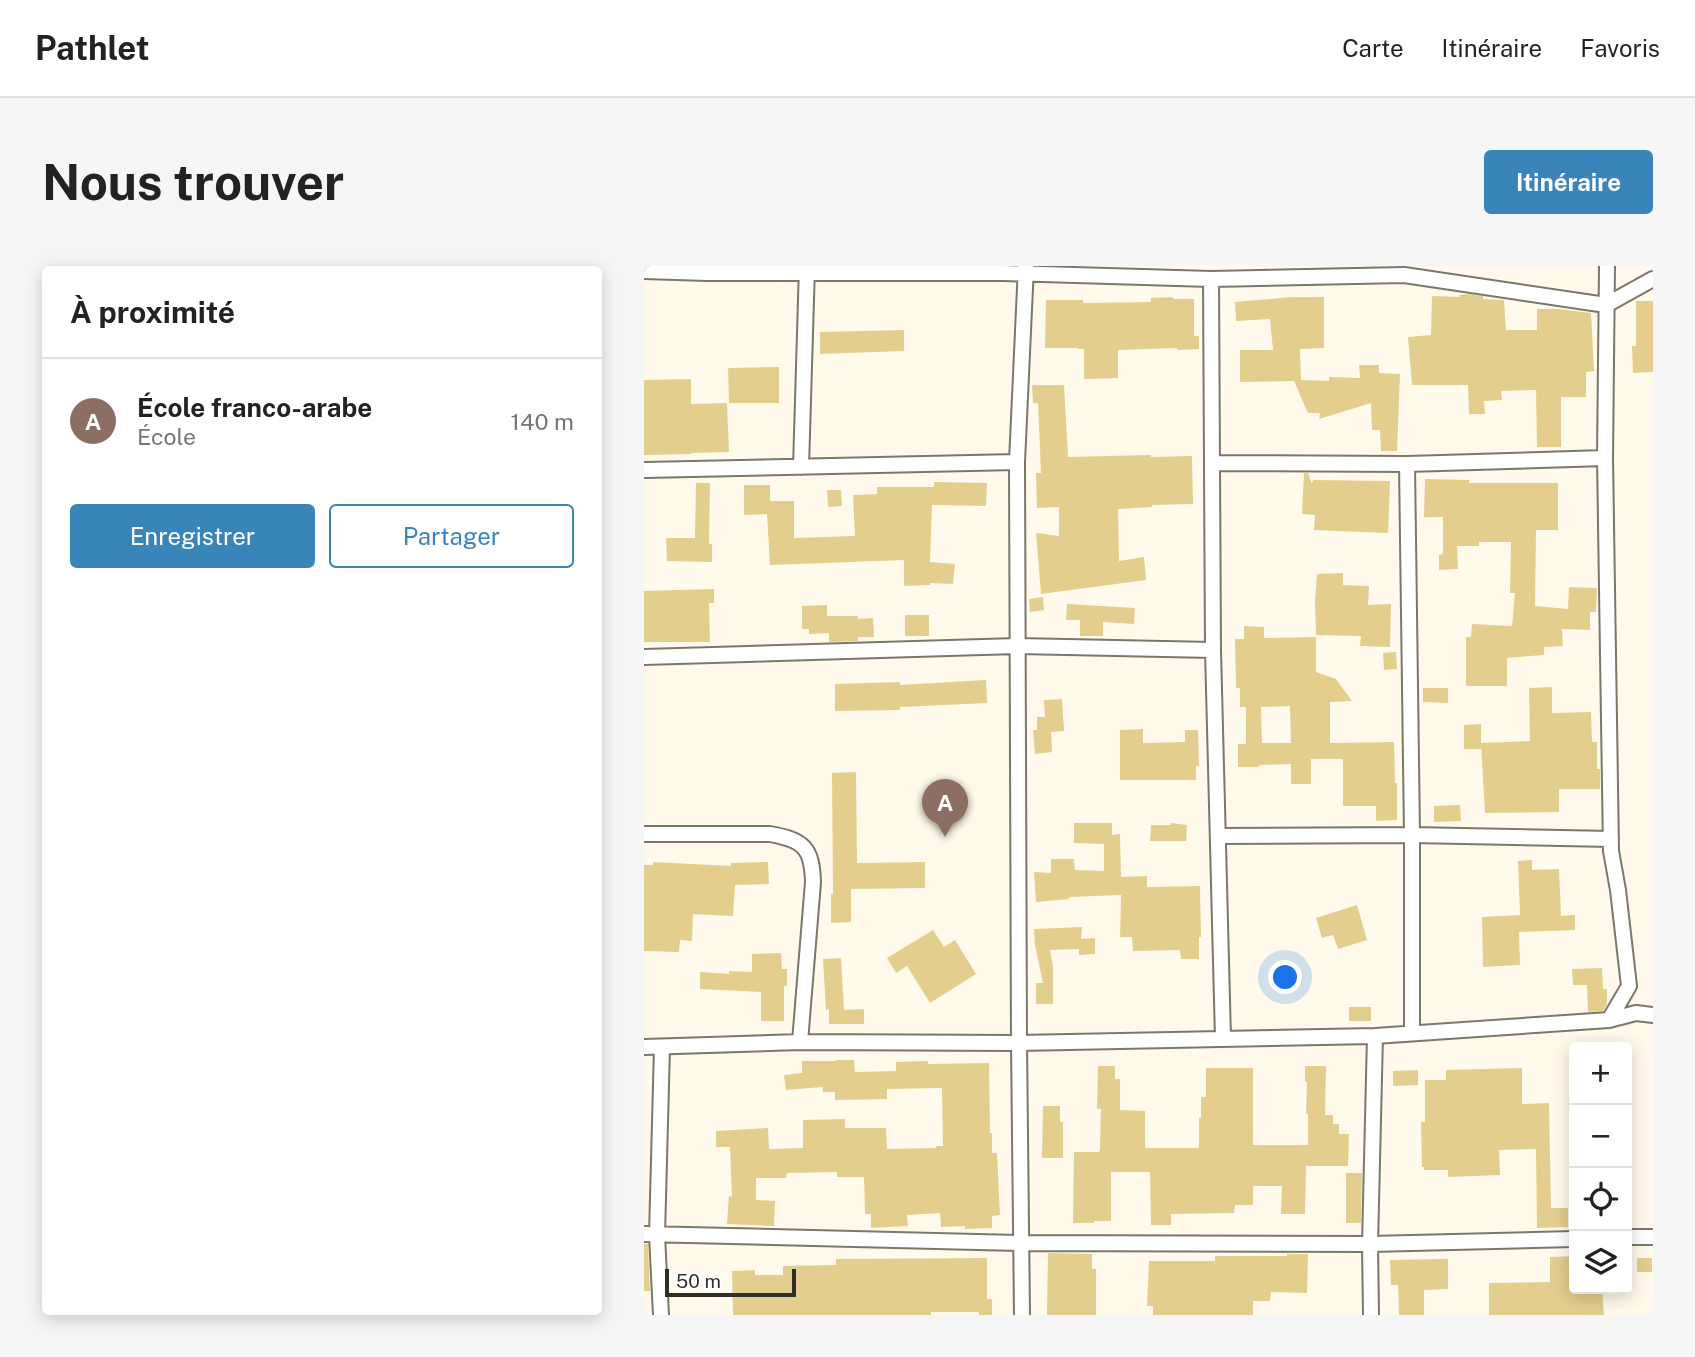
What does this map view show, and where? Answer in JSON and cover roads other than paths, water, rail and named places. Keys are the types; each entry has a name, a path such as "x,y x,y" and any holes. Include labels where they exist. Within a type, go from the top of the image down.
{"street":[{"path":"1607,266 1605,458 1611,850 1619,890 1629,986 1609,1020"},
{"path":"644,271 806,269 1004,273 1027,270 1211,279 1404,271 1606,305 1653,279"},
{"path":"802,467 806,269"},
{"path":"1022,1315 1017,463 1027,270"},
{"path":"1211,279 1213,650 1223,1039"},
{"path":"1212,463 1407,464 1605,458"},
{"path":"644,470 1017,463"},
{"path":"1407,464 1412,1033"},
{"path":"644,657 1017,646 1213,650"},
{"path":"644,834 770,834 788,837 805,847 813,862 813,881 800,1042"},
{"path":"1218,836 1412,835 1611,839"},
{"path":"644,1047 800,1042 1019,1043 1375,1036 1609,1020 1636,1013 1653,1015"},
{"path":"1371,1315 1375,1036"},
{"path":"661,1315 650,1235 662,1047"},
{"path":"650,1235 1023,1243 1370,1244 1569,1239"},
{"path":"1632,1237 1653,1237"}],"place":[{"name":"École franco-arabe","path":"945,837"}]}
